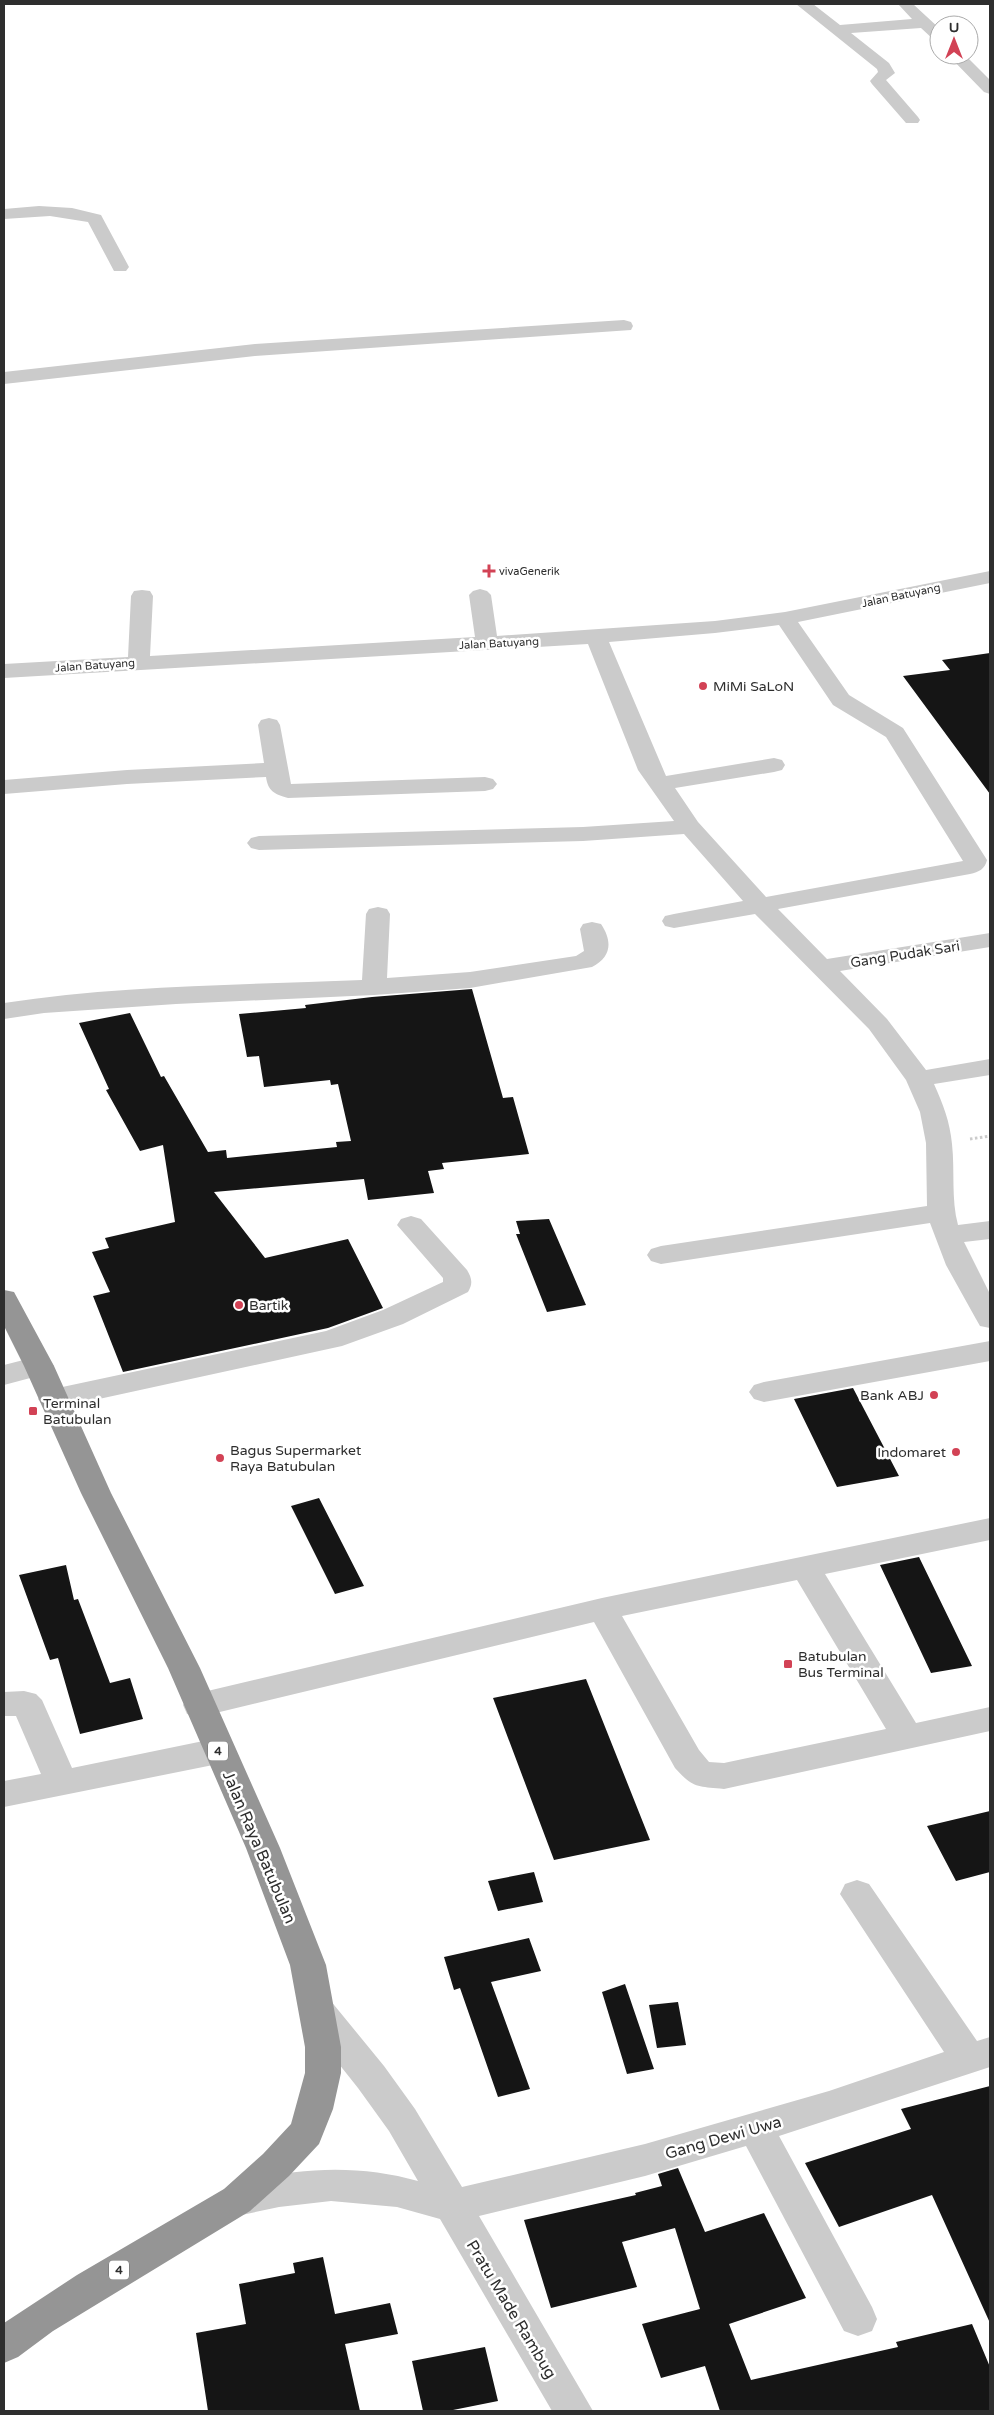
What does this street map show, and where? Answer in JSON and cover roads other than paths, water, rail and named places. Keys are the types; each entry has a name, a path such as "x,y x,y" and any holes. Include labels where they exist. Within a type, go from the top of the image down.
{"highway":[{"name":"Jalan Raya Batubulan","path":"5,1304 39,1366 96,1493 184,1668 218,1751 263,1848 308,1965 318,2010 323,2047 323,2072 316,2109 306,2133 276,2165 237,2200"},
{"name":"4","path":"4,2346 39,2319 237,2200"}],"street":[{"path":"804,4 883,66 887,73 879,78 878,81 912,120"},
{"path":"905,4 929,27"},
{"path":"836,30 925,23"},
{"path":"966,65 990,89"},
{"path":"4,214 40,210 84,214 95,219 120,268"},
{"path":"4,378 255,350 624,326"},
{"name":"Jalan Batuyang","path":"4,670 596,637 785,618 990,577"},
{"path":"480,595 487,644"},
{"path":"139,662 142,596"},
{"path":"674,921 970,867 975,860 894,733 886,725 847,706 841,700 785,618"},
{"path":"596,637 650,770 690,828 759,904 878,1024 919,1079 934,1112 939,1143 944,1224 960,1264 990,1318"},
{"path":"269,725 279,786 288,791 485,784"},
{"path":"660,784 774,765"},
{"path":"4,787 277,769"},
{"path":"258,843 583,834 690,828"},
{"path":"374,987 378,914"},
{"path":"4,1011 44,1005 176,996 374,987 470,980 583,962 594,956 596,951 592,929"},
{"name":"Gang Pudak Sari","path":"821,967 990,940"},
{"path":"919,1079 990,1067"},
{"path":"661,1255 944,1224 990,1230"},
{"path":"53,1399 332,1339 393,1317 458,1286 457,1276 411,1225"},
{"path":"764,1392 990,1352"},
{"path":"4,1375 39,1366"},
{"path":"199,1705 602,1609 990,1529"},
{"path":"805,1567 907,1736"},
{"path":"602,1609 687,1759 700,1774 724,1776 990,1719"},
{"path":"4,1704 24,1703 30,1709 61,1782"},
{"path":"4,1794 218,1751"},
{"path":"857,1894 980,2056"},
{"name":"Pratu Made Rambug","path":"318,2010 402,2120 451,2206 574,2411"},
{"name":"Gang Dewi Uwa","path":"451,2206 645,2160 755,2128 980,2056"},
{"path":"755,2128 858,2319"},
{"path":"237,2200 279,2191 331,2185 396,2191 451,2206"}],"place":[{"name":"vivaGenerik","path":"489,571"},
{"name":"MiMi SaLoN","path":"703,686"},
{"name":"Bartik","path":"239,1305"},
{"name":"Bank ABJ","path":"934,1395"},
{"name":"Terminal Batubulan","path":"33,1411"},
{"name":"Indomaret","path":"956,1452"},
{"name":"Bagus Supermarket Raya Batubulan","path":"220,1458"},
{"name":"Batubulan Bus Terminal","path":"788,1664"}]}
